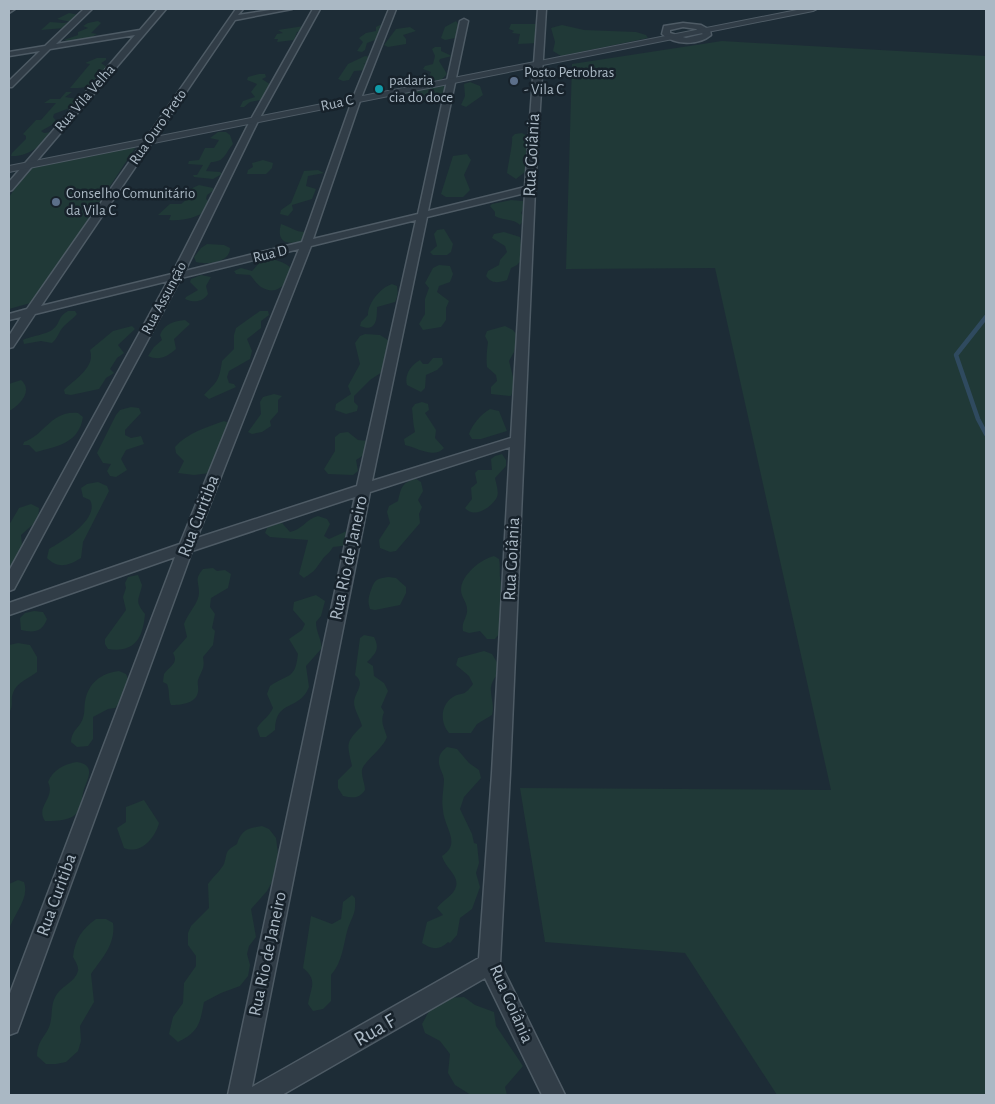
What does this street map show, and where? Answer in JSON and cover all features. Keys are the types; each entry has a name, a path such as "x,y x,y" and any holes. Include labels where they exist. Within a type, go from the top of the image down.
{"street":[{"path":"9,85 46,47 88,9"},
{"name":"Rua Vila Velha","path":"9,188 162,9"},
{"name":"Rua Ouro Preto","path":"9,344 239,9"},
{"path":"233,18 288,9"},
{"name":"Rua Assunção","path":"9,585 176,277 254,121 316,9"},
{"name":"Rua Curitiba","path":"9,1024 186,546 306,246 357,98 392,9"},
{"name":"Rua Goiânia","path":"542,9 530,189 489,964 554,1095"},
{"name":"Rua C","path":"9,169 254,121 357,98 813,9"},
{"name":"Rua Rio de Janeiro","path":"238,1095 421,216 464,21"},
{"path":"9,54 143,32"},
{"name":"Rua D","path":"9,317 306,246 530,189"},
{"path":"9,610 186,546 364,487 518,440"},
{"name":"Rua F","path":"260,1095 489,964"}],"green space":[{"path":"69,13 79,15 71,22 57,19"},
{"path":"98,21 101,23 91,33 97,34 94,36 76,41 64,40 78,35 78,32 88,28 83,26 88,23"},
{"path":"456,21 460,26 455,38 445,40 441,38 445,27"},
{"path":"50,22 71,22 64,28 41,30"},
{"path":"511,24 540,24 538,43 518,44 520,34 512,33 514,31 509,29"},
{"path":"380,25 385,26 379,32 380,38 367,43 365,50 362,52 357,51 363,42 359,38 366,33 376,31 376,27"},
{"path":"562,25 584,30 636,32 646,35 648,38 561,56 553,51 555,42 551,28"},
{"path":"304,26 306,29 297,32 294,40 277,42 278,39 274,39 277,34 283,33 278,30"},
{"path":"410,27 416,31 403,35 406,39 406,44 388,47 384,45 396,29"},
{"path":"722,41 986,56 986,1095 777,1095 685,953 545,942 520,788 831,790 715,268 566,269 572,64"},
{"path":"441,47 441,51 452,56 440,59 439,61 447,74 441,80 428,80 431,72 423,69 425,66 433,64 435,56 432,49"},
{"path":"365,56 371,57 370,62 363,64 367,64 367,70 354,71 349,80 343,81 338,79 348,64"},
{"path":"97,58 106,58 101,63 108,68 100,78 83,88 70,88 90,64 85,63"},
{"path":"265,74 266,77 262,79 271,85 267,91 269,94 265,99 250,102 244,107 240,107 243,101 255,97 251,92 257,84 247,80 248,77"},
{"path":"470,82 480,86 483,95 466,107 461,105 465,96 464,84"},
{"path":"438,85 448,87 444,90 445,97 432,96 418,102 417,99 404,93"},
{"path":"66,92 72,92 65,97 77,99 78,101 72,107 54,114 53,117 57,122 41,131 44,133 52,132 48,137 40,146 29,152 11,156 26,139 26,136 23,134 36,120 41,120 56,103 44,103 50,99 60,99"},
{"path":"218,132 226,132 230,135 233,144 222,159 211,162 206,171 220,172 222,174 213,179 194,177 193,175 197,175 203,165 188,164 189,161 199,160 205,148 214,148 219,140 210,138"},
{"path":"522,133 531,138 526,153 525,172 516,179 507,173 512,137 515,134"},
{"path":"137,145 34,302 9,309 9,197 32,165"},
{"path":"467,154 471,160 464,175 470,190 463,197 446,197 441,194 453,156"},
{"path":"263,160 273,163 272,168 266,174 247,174 248,170 253,167 252,163"},
{"path":"318,170 324,173 308,176 306,186 316,189 312,199 292,205 293,210 288,216 280,214 281,210 291,203 304,171"},
{"path":"199,185 213,188 213,191 207,195 206,199 209,202 208,210 194,217 180,220 169,220 171,215 158,215 170,204 181,204 186,200 186,191"},
{"path":"511,200 523,201 525,205 521,213 525,218 520,225 514,221 495,216 495,212 490,206"},
{"path":"281,224 297,231 308,232 307,239 291,243 286,242 280,236"},
{"path":"444,229 453,244 451,252 447,255 433,255 430,252 437,246 434,234 437,230"},
{"path":"504,232 520,237 523,258 517,265 511,268 507,280 495,282 486,276 488,271 499,265 500,260 507,252 505,246 492,238 494,234"},
{"path":"207,244 224,245 230,248 229,253 217,262 196,262 194,257"},
{"path":"264,258 279,261 292,269 281,287 277,289 267,290 259,286 250,275 236,274 234,271 241,268 252,271"},
{"path":"439,265 450,266 453,274 450,282 439,286 437,292 449,301 446,308 446,320 441,327 423,330 419,324 425,314 425,299 429,288 425,283 433,268"},
{"path":"201,275 211,277 206,286 208,294 204,299 198,301 185,299 198,290 190,282 191,279"},
{"path":"392,284 397,286 398,294 395,302 377,307 376,320 373,326 366,328 360,326 361,322 368,315 370,306 376,296"},
{"path":"68,311 75,311 77,314 62,328 52,343 41,341 24,344 23,340 51,331"},
{"path":"260,311 268,311 269,315 261,321 261,328 247,339 252,351 250,359 229,371 227,377 229,383 234,384 236,387 209,399 204,395 217,381 222,361 234,349 236,328"},
{"path":"185,320 190,324 174,339 176,349 163,357 148,356 162,340 160,335 164,328 173,322"},
{"path":"132,326 135,329 118,345 124,353 117,358 110,369 114,373 106,378 99,389 71,395 65,394 64,390 79,377 90,362 90,350 113,331"},
{"path":"505,326 513,330 518,336 514,352 509,361 515,387 511,396 491,394 491,387 497,381 496,375 487,367 488,342 485,336 487,331"},
{"path":"365,334 380,335 388,340 391,352 385,370 370,380 354,396 354,402 358,406 357,411 346,414 335,410 336,404 351,394 348,386 360,364 355,343 360,336"},
{"path":"433,358 442,358 443,364 437,370 426,375 425,388 421,392 407,385 407,374 414,365 420,360 423,364 428,364"},
{"path":"21,380 25,384 26,393 21,402 9,411 9,384"},
{"path":"274,394 282,396 278,400 278,412 270,421 271,426 262,432 252,434 248,432 261,414 260,402 263,397"},
{"path":"422,402 428,404 429,410 425,413 436,430 435,438 444,448 436,453 426,452 405,445 404,439 415,432 412,408 415,404"},
{"path":"131,407 139,408 141,413 125,430 125,435 131,438 141,436 144,444 126,450 121,459 127,470 116,477 110,476 107,471 111,464 103,463 97,453 116,415 120,410"},
{"path":"490,409 499,411 507,431 481,439 472,439 469,434 472,427"},
{"path":"78,413 83,417 81,426 77,433 66,442 36,452 29,445 23,445 24,442 38,434 61,415"},
{"path":"224,421 231,424 210,473 194,475 178,473 184,461 176,453 175,447 191,434"},
{"path":"348,432 358,440 368,441 367,453 356,460 358,471 353,475 328,474 324,469 335,451 335,437 340,433"},
{"path":"502,454 506,460 506,466 495,478 498,491 496,499 482,511 469,511 465,508 472,499 471,488 477,483 475,473 478,470 492,470 491,459"},
{"path":"416,479 421,482 423,491 418,500 422,507 419,514 420,523 396,551 390,552 380,548 379,540 390,523 387,512 389,506 398,501 401,489 405,484"},
{"path":"98,482 107,486 109,491 83,542 81,558 72,563 55,564 47,558 49,549 71,535 85,522 90,515 92,507 90,500 83,497 81,488 87,484"},
{"path":"31,504 39,508 38,520 21,535 23,555 9,571 9,525 19,508"},
{"path":"318,516 327,519 330,524 324,536 329,539 349,530 350,545 333,547 314,570 304,578 299,574 308,540 270,537 265,533 267,528 274,524 282,523 290,532 294,531 310,519"},
{"path":"494,556 500,562 505,627 495,639 487,639 480,631 469,633 463,631 467,609 461,590 468,573 483,560"},
{"path":"213,568 217,571 225,570 231,574 228,588 211,598 210,607 215,614 212,628 215,631 213,645 203,657 204,661 198,680 197,696 187,703 171,705 167,684 163,682 164,674 174,662 175,656 173,653 187,637 184,624 198,599 199,575 203,569"},
{"path":"138,575 142,585 138,603 145,614 140,637 125,649 108,649 105,639 126,610 123,597 126,588 125,583 128,577"},
{"path":"389,577 396,578 406,587 406,593 400,605 375,610 370,609 369,597 374,583"},
{"path":"316,595 325,601 321,616 316,622 322,648 306,666 309,687 300,700 279,713 275,730 266,737 260,737 257,728 273,708 267,694 270,686 290,675 297,662 298,654 289,639 302,630 305,624 293,610 294,602"},
{"path":"43,612 47,619 43,627 30,631 21,630 20,618 25,613"},
{"path":"364,635 374,637 376,641 376,651 367,662 373,666 374,676 384,683 388,691 381,707 384,712 382,722 387,737 382,746 363,767 365,790 356,797 350,797 343,796 338,788 338,780 352,766 348,748 350,740 362,726 354,702 360,685 360,681 355,675 360,638"},
{"path":"18,643 30,645 37,657 37,672 15,689 9,713 9,645"},
{"path":"484,651 492,654 501,669 491,687 492,715 477,724 471,733 449,733 444,724 444,709 449,700 456,695 463,694 473,684 469,676 456,665 458,658"},
{"path":"119,671 126,674 129,681 121,701 115,708 108,709 93,717 93,739 88,746 77,747 71,742 74,731 83,718 89,689 101,677"},
{"path":"447,747 457,749 469,763 479,770 481,778 464,797 460,809 472,834 474,843 477,844 479,863 476,873 480,887 472,909 460,918 457,935 450,943 448,942 441,947 435,948 422,943 427,922 443,915 437,908 454,891 456,886 455,877 442,856 451,846 443,810 444,779 439,762 440,754"},
{"path":"77,762 87,766 89,769 78,812 66,819 45,821 42,811 49,793 48,782 50,778 60,768"},
{"path":"144,800 159,823 157,829 151,839 141,847 130,850 124,848 117,828 126,822 126,807"},
{"path":"262,826 269,829 276,838 278,854 272,882 267,891 251,909 256,937 249,946 247,954 250,965 248,976 240,986 204,1002 197,1026 190,1034 178,1042 169,1034 173,1017 183,1003 184,983 196,966 196,956 188,945 188,933 191,926 209,908 208,884 223,866 228,851 237,844 246,830"},
{"path":"18,880 24,882 25,894 9,930 9,884"},
{"path":"352,895 355,898 355,911 340,958 331,975 331,1001 323,1009 313,1011 308,1004 312,980 308,972 303,968 311,916 332,924 341,919 343,902"},
{"path":"96,919 106,919 113,923 113,931 110,944 104,956 91,974 94,1002 80,1026 81,1041 78,1051 66,1062 46,1064 37,1056 39,1045 50,1024 53,1002 60,991 76,975 78,967 73,957 75,945 83,931"},
{"path":"464,997 475,1005 494,1012 496,1026 523,1066 505,1087 507,1095 471,1095 455,1085 448,1073 450,1054 440,1041 425,1033 422,1024 430,1009 437,1002 447,998"}],"waterway":[{"path":"986,317 956,355 978,419 986,434"}],"place":[{"name":"Posto Petrobras - Vila C","path":"514,81"},
{"name":"padaria cia do doce","path":"379,89"},
{"name":"Conselho Comunitário da Vila C","path":"56,202"}]}
